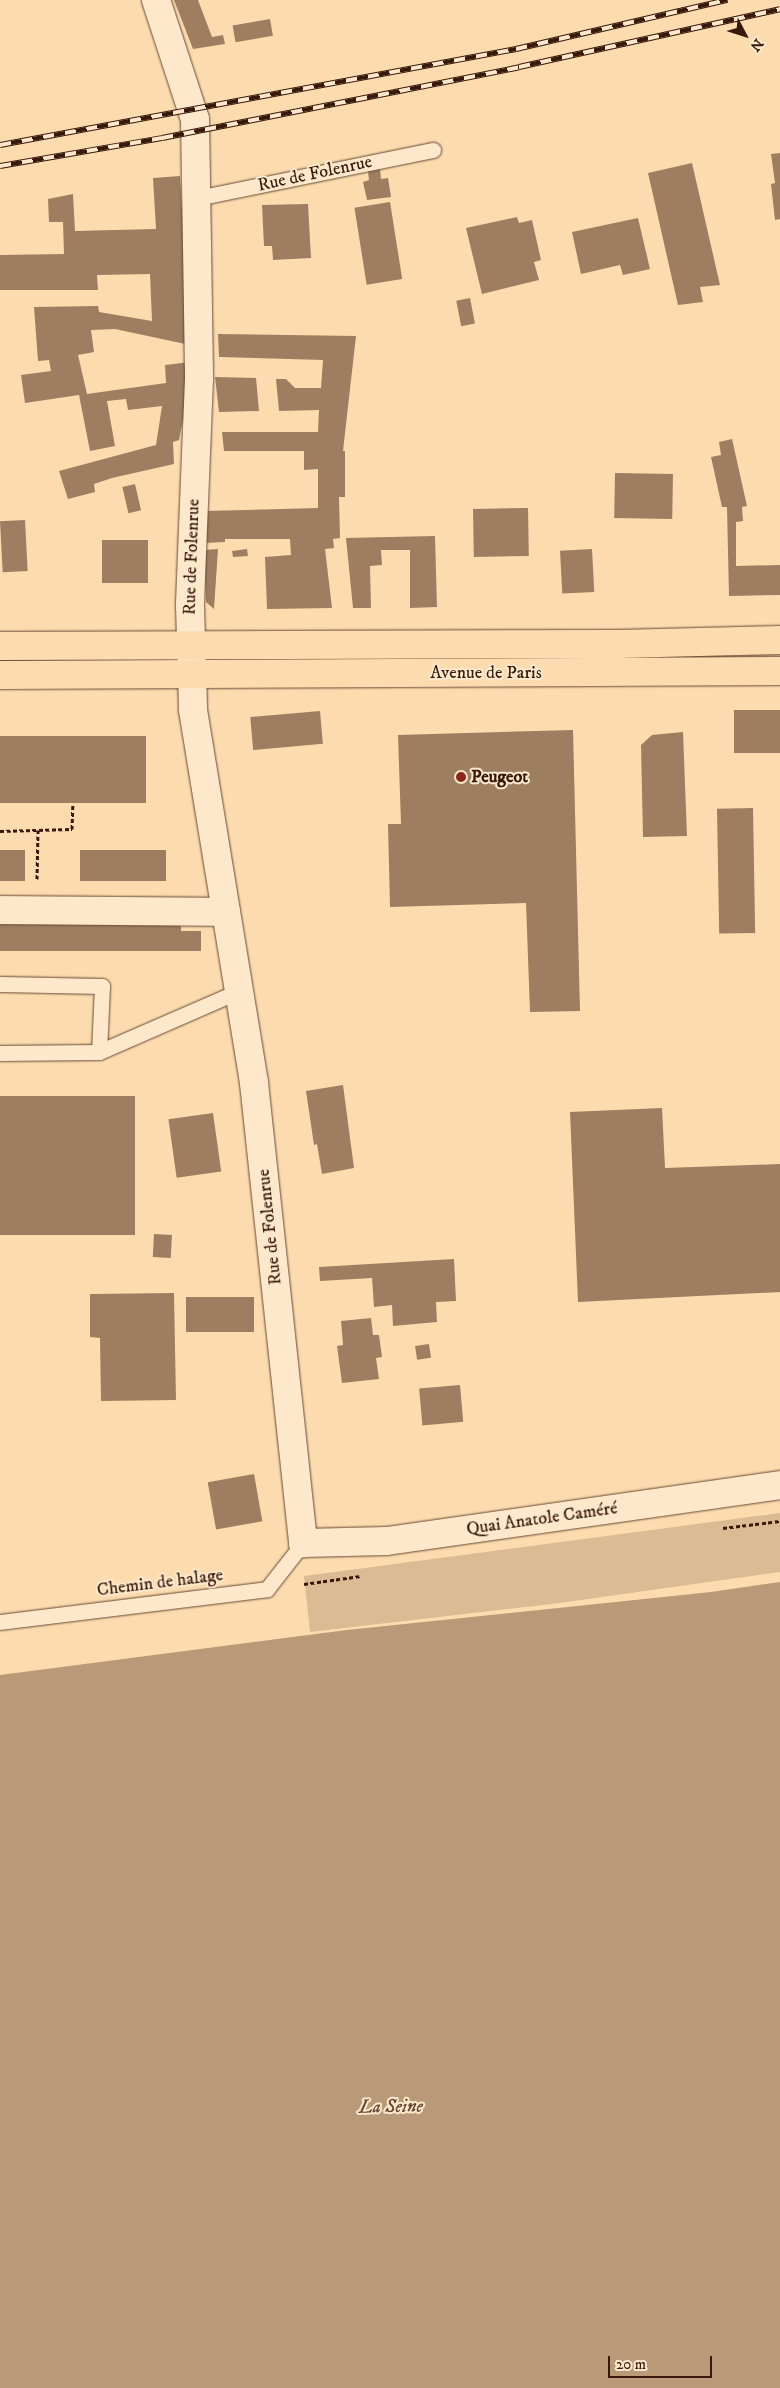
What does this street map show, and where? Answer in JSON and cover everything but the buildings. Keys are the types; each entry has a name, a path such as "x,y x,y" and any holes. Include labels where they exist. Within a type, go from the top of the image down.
{"main road":[{"name":"Avenue de Paris","path":"0,646 619,644 780,640"},
{"name":"Avenue de Paris","path":"0,675 780,671"}],"street":[{"name":"Rue de Folenrue","path":"156,0 195,119 199,379 190,606 190,635 193,646 193,710 254,1083 303,1543"},
{"path":"0,910 226,912"},
{"name":"Quai Anatole Caméré","path":"303,1543 387,1541 780,1485"}],"lane":[{"name":"Rue de Folenrue","path":"196,198 433,150"},
{"path":"0,984 102,986 99,1052"},
{"path":"0,1053 99,1052 239,991"},
{"name":"Chemin de halage","path":"0,1622 267,1589 303,1543"}],"path":[{"path":"0,831 72,829 73,804"},
{"path":"36,910 38,830"}],"shaded area":[{"path":"780,1513 780,1572 552,1604 310,1632 304,1576"}],"water":[{"name":"La Seine","path":"780,1582 780,2388 0,2388 0,1675 347,1630 711,1592"}],"railway":[{"path":"0,145 516,49 727,0"},
{"path":"0,166 162,138 519,67 780,9"}],"place":[{"name":"Peugeot","path":"461,777"}]}
